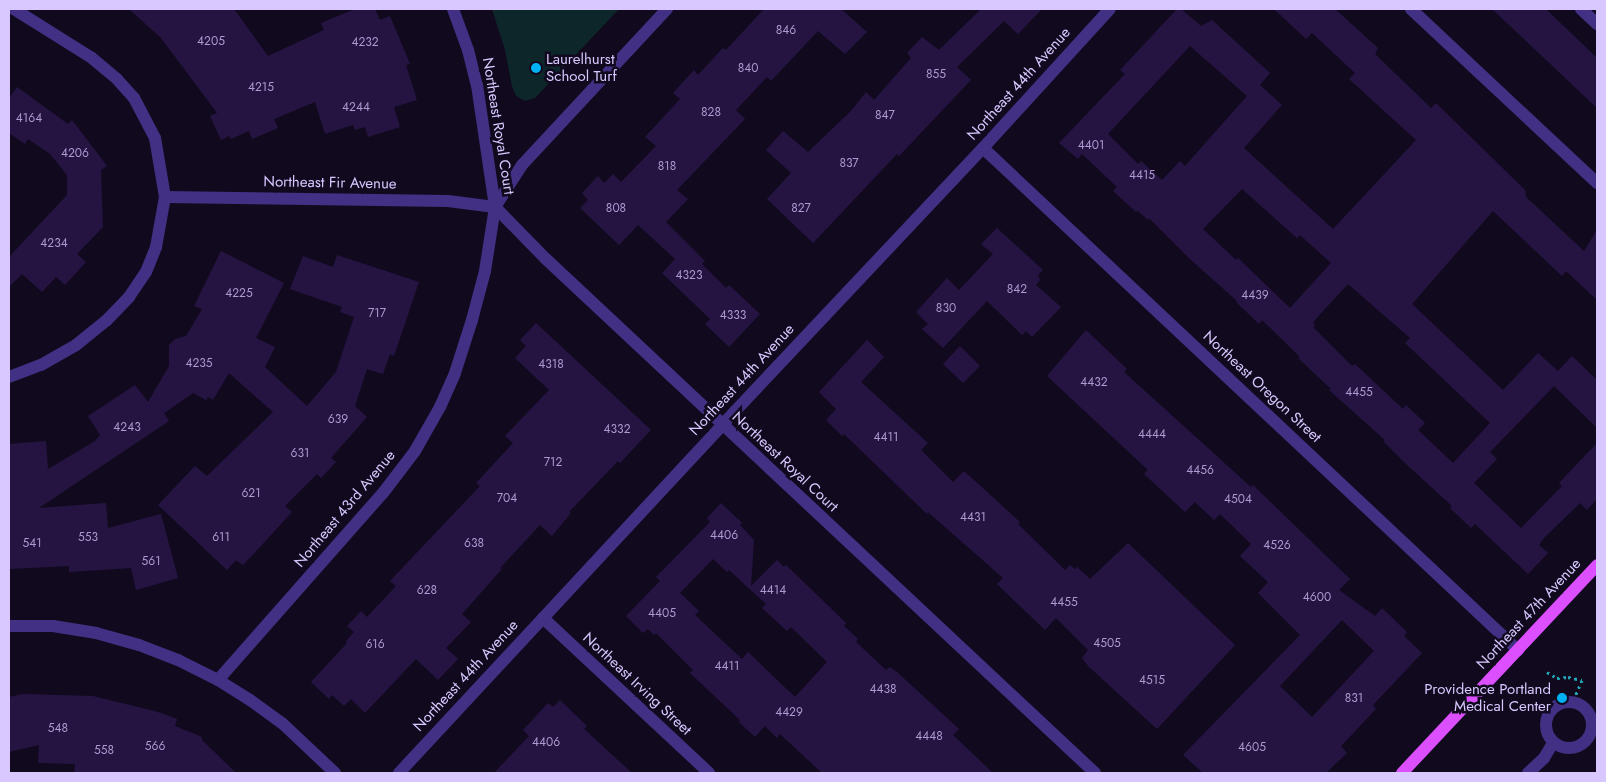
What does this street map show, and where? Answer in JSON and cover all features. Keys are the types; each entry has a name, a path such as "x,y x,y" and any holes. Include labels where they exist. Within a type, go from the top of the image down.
{"main road":[{"name":"Northeast 47th Avenue","path":"1402,773 1597,565"}],"street":[{"path":"9,377 41,365 76,344 106,321 129,297 146,272 156,247 165,197 155,138 134,98 117,79 92,58 14,9"},
{"name":"Northeast Royal Court","path":"453,9 478,85 495,207 546,259 1095,773"},
{"name":"Northeast 43rd Avenue","path":"218,680 384,493 415,451 440,406 463,346 485,271 495,207 522,165 666,9"},
{"name":"Northeast 44th Avenue","path":"398,773 722,424 983,148 1110,9"},
{"path":"1411,9 1597,183"},
{"path":"1581,9 1597,24"},
{"name":"Northeast Oregon Street","path":"983,148 1518,650"},
{"name":"Northeast Fir Avenue","path":"165,197 448,201 495,207"},
{"name":"Northeast Irving Street","path":"543,618 709,773"},
{"path":"9,626 53,626 96,633 139,645 178,660 218,680 282,723 335,773"},
{"path":"1573,702 1584,707 1591,717 1592,729 1588,738 1579,746 1567,749 1553,743 1546,732 1545,723 1550,711 1560,703 1573,702"},
{"path":"1528,773 1544,758 1553,743"}],"path":[{"path":"1548,672 1557,678 1568,677 1582,680 1573,702"}],"green space":[{"name":"Laurelhurst School Turf","path":"492,9 619,9 535,98 525,101 516,96 512,86 505,50"}],"building":[{"path":"129,9 234,9 268,56 324,30 321,23 355,9 375,9 380,20 390,16 410,64 406,65 417,100 394,107 400,127 368,137 365,127 355,130 353,125 325,134 315,102 274,119 278,128 252,139 249,131 231,139 229,136 221,140 210,116 217,113 161,38"},
{"path":"764,9 841,9 867,32 845,54 818,31 771,81 767,77 736,110 745,119 677,190 688,199 666,222 705,261 702,264 726,288 729,285 760,314 729,347 705,324 710,319 662,273 675,259 638,225 619,245 580,208 588,200 582,193 598,176 604,183 613,174 621,182 656,146 645,137 680,99 673,93 694,70 698,75 723,48 726,50"},
{"path":"981,9 1042,9 1018,34 1004,21 957,67 971,80 899,156 897,154 813,243 767,199 791,173 766,150 783,131 808,152 851,111 866,92 874,100 911,58 907,53 922,37 939,50"},
{"path":"1177,9 1181,9 1201,26 1212,20 1270,73 1260,85 1282,105 1244,148 1333,229 1416,140 1349,79 1355,73 1312,33 1306,39 1274,9 1335,9 1378,48 1375,54 1431,108 1436,103 1525,190 1526,197 1584,251 1597,230 1597,300 1566,271 1562,276 1493,211 1412,304 1503,390 1538,353 1558,371 1572,356 1597,380 1597,428 1554,386 1490,452 1497,459 1474,483 1521,528 1562,486 1559,483 1597,443 1597,499 1587,510 1580,503 1544,538 1539,545 1548,553 1528,574 1475,524 1471,528 1450,508 1452,506 1406,464 1383,441 1385,440 1329,390 1331,389 1262,320 1259,324 1149,218 1148,220 1138,211 1136,212 1113,191 1117,187 1082,154 1078,159 1059,143 1125,74 1120,70","holes":["1190,46 1247,96 1185,166 1180,161 1162,180 1141,161 1138,164 1108,134","1242,189 1297,238 1300,235 1331,263 1290,308 1238,258 1236,260 1203,229","1348,284 1410,338 1405,343 1490,423 1453,463 1418,430 1425,423 1406,405 1403,409 1355,364 1352,366 1313,327 1315,325 1313,322"]},
{"path":"1492,9 1546,9 1597,58 1597,108"},
{"path":"17,87 68,124 72,120 107,166 101,170 103,227 77,254 86,262 65,285 56,277 42,292 22,274 9,287 9,257 67,195 67,175 50,154 28,139 25,144 9,133 9,98"},
{"path":"997,228 1043,270 1038,275 1040,280 1036,285 1061,307 1032,337 1026,331 1022,335 987,301 943,348 922,329 928,324 916,312 947,278 959,290 993,254 981,244"},
{"path":"221,251 284,283 256,338 275,347 265,367 307,406 336,372 354,317 340,312 342,307 290,289 303,256 333,267 337,255 419,282 394,356 390,354 383,374 367,369 355,406 367,417 331,458 336,462 321,478 317,474 285,506 292,512 243,565 236,560 227,570 158,505 195,466 207,476 273,412 229,373 213,400 208,397 206,400 193,393 164,413 169,421 39,508 106,503 108,528 161,514 178,578 136,590 131,568 69,572 69,566 9,569 9,444 46,441 48,469 95,441 100,435 88,416 135,385 148,402 169,366 169,345 175,339 186,336 202,309 194,306"},
{"path":"536,323 651,430 569,512 571,513 552,536 540,525 500,568 502,569 462,614 471,622 446,648 458,659 438,680 416,659 365,713 351,699 344,706 332,695 329,699 311,682 347,643 346,641 354,632 347,626 361,611 367,617 396,586 390,581 480,486 476,483 513,443 505,436 549,390 515,358 526,346 520,340"},
{"path":"1086,330 1127,369 1124,372 1251,487 1253,485 1350,579 1339,590 1375,616 1382,608 1407,632 1404,636 1422,653 1373,705 1376,709 1341,746 1347,753 1326,773 1203,773 1183,755 1300,635 1258,593 1268,582 1240,556 1251,544 1220,514 1214,520 1195,502 1185,512 1144,474 1148,470 1047,376","holes":["1342,620 1374,651 1312,717 1280,686"]},
{"path":"867,340 884,357 861,382 928,443 921,450 953,482 964,471 1020,522 1018,524 1065,570 1070,565 1075,569 1077,567 1090,579 1128,543 1235,645 1157,729 1088,666 1082,658 1088,650 1056,618 1045,630 997,584 1003,578 928,512 927,514 844,434 842,436 826,420 836,409 819,392"},
{"path":"960,346 980,366 963,383 943,364"},
{"path":"721,503 742,523 740,525 754,540 751,586 777,560 784,567 786,565 846,623 844,626 858,639 856,642 886,670 890,667 897,672 959,729 953,735 993,773 822,773 780,734 777,738 765,726 755,737 739,722 740,720 690,673 693,670 656,633 654,635 648,629 643,633 626,616 660,581 656,577 710,522 707,518","holes":["713,559 727,572 729,570 766,604 762,608 787,631 791,627 827,662 795,697 748,652 742,659 695,615 699,611 680,593"]},
{"path":"22,694 93,696 158,712 177,719 175,726 202,737 202,740 236,773 74,773 75,764 38,763 39,745 9,752 9,697"},
{"path":"560,700 587,726 584,729 632,773 494,773 529,736 523,730 548,703 553,707"}],"place":[{"name":"Laurelhurst School Turf","path":"536,68"},
{"name":"Providence Portland Medical Center","path":"1562,698"}]}
